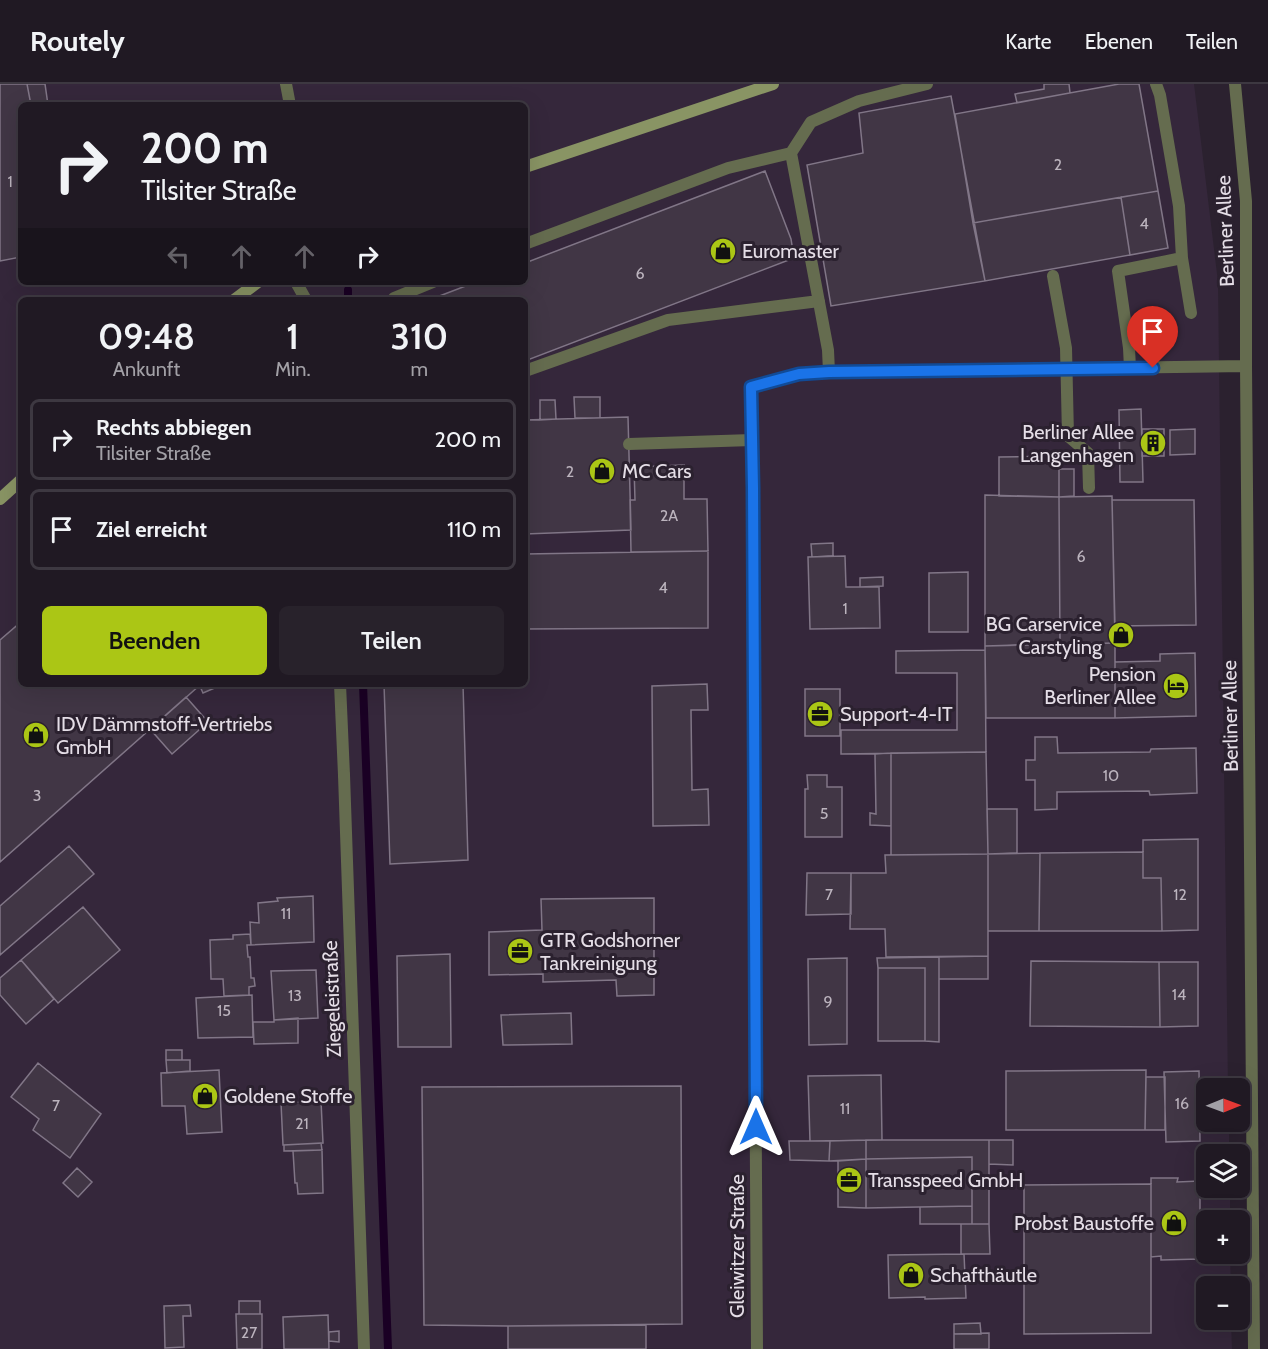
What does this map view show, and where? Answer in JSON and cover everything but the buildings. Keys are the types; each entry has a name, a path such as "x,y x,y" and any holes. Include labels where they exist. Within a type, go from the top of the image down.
{"main road":[{"path":"528,166 773,84"},
{"path":"238,297 254,285"},
{"path":"0,498 18,483"}],"street":[{"path":"286,84 289,102"},
{"path":"927,84 859,101 811,122 791,153 828,350 829,372 1246,366"},
{"path":"1156,84 1160,95 1179,206 1182,258 1191,313"},
{"name":"Berliner Allee","path":"1235,84 1246,201 1254,1349"},
{"path":"528,243 728,168 791,153"},
{"path":"1130,368 1118,271 1182,258"},
{"path":"1053,276 1066,348 1068,436 1088,453 1089,488"},
{"path":"396,297 426,285"},
{"path":"528,370 668,320 819,300"},
{"name":"Gleiwitzer Straße","path":"757,1349 751,387 799,374 829,372"},
{"path":"628,444 752,440"},
{"name":"Ziegeleistraße","path":"340,687 364,1349"}],"shaded area":[{"path":"0,84 1194,84 1218,282 1228,1078 1196,1078 1196,1132 1229,1132 1229,1144 1196,1144 1196,1198 1230,1198 1230,1210 1196,1210 1196,1264 1230,1264 1231,1276 1196,1276 1196,1330 1231,1330 1232,1349 0,1349"}],"waterway":[{"path":"348,290 348,297"},
{"path":"363,687 388,1349"}],"place":[{"name":"Euromaster","path":"723,251"},
{"name":"Berliner Allee Langenhagen","path":"1153,443"},
{"name":"MC Cars","path":"602,471"},
{"name":"BG Carservice Carstyling","path":"1121,635"},
{"name":"Pension Berliner Allee","path":"1176,686"},
{"name":"Support-4-IT","path":"820,714"},
{"name":"IDV Dämmstoff-Vertriebs GmbH","path":"36,735"},
{"name":"GTR Godshorner Tankreinigung","path":"520,951"},
{"name":"Goldene Stoffe","path":"205,1096"},
{"name":"Transspeed GmbH","path":"849,1180"},
{"name":"Probst Baustoffe","path":"1174,1223"},
{"name":"Schafthäutle","path":"911,1275"}],"route":[{"path":"756,1127 751,387 799,374 829,372 1153,368"}]}
